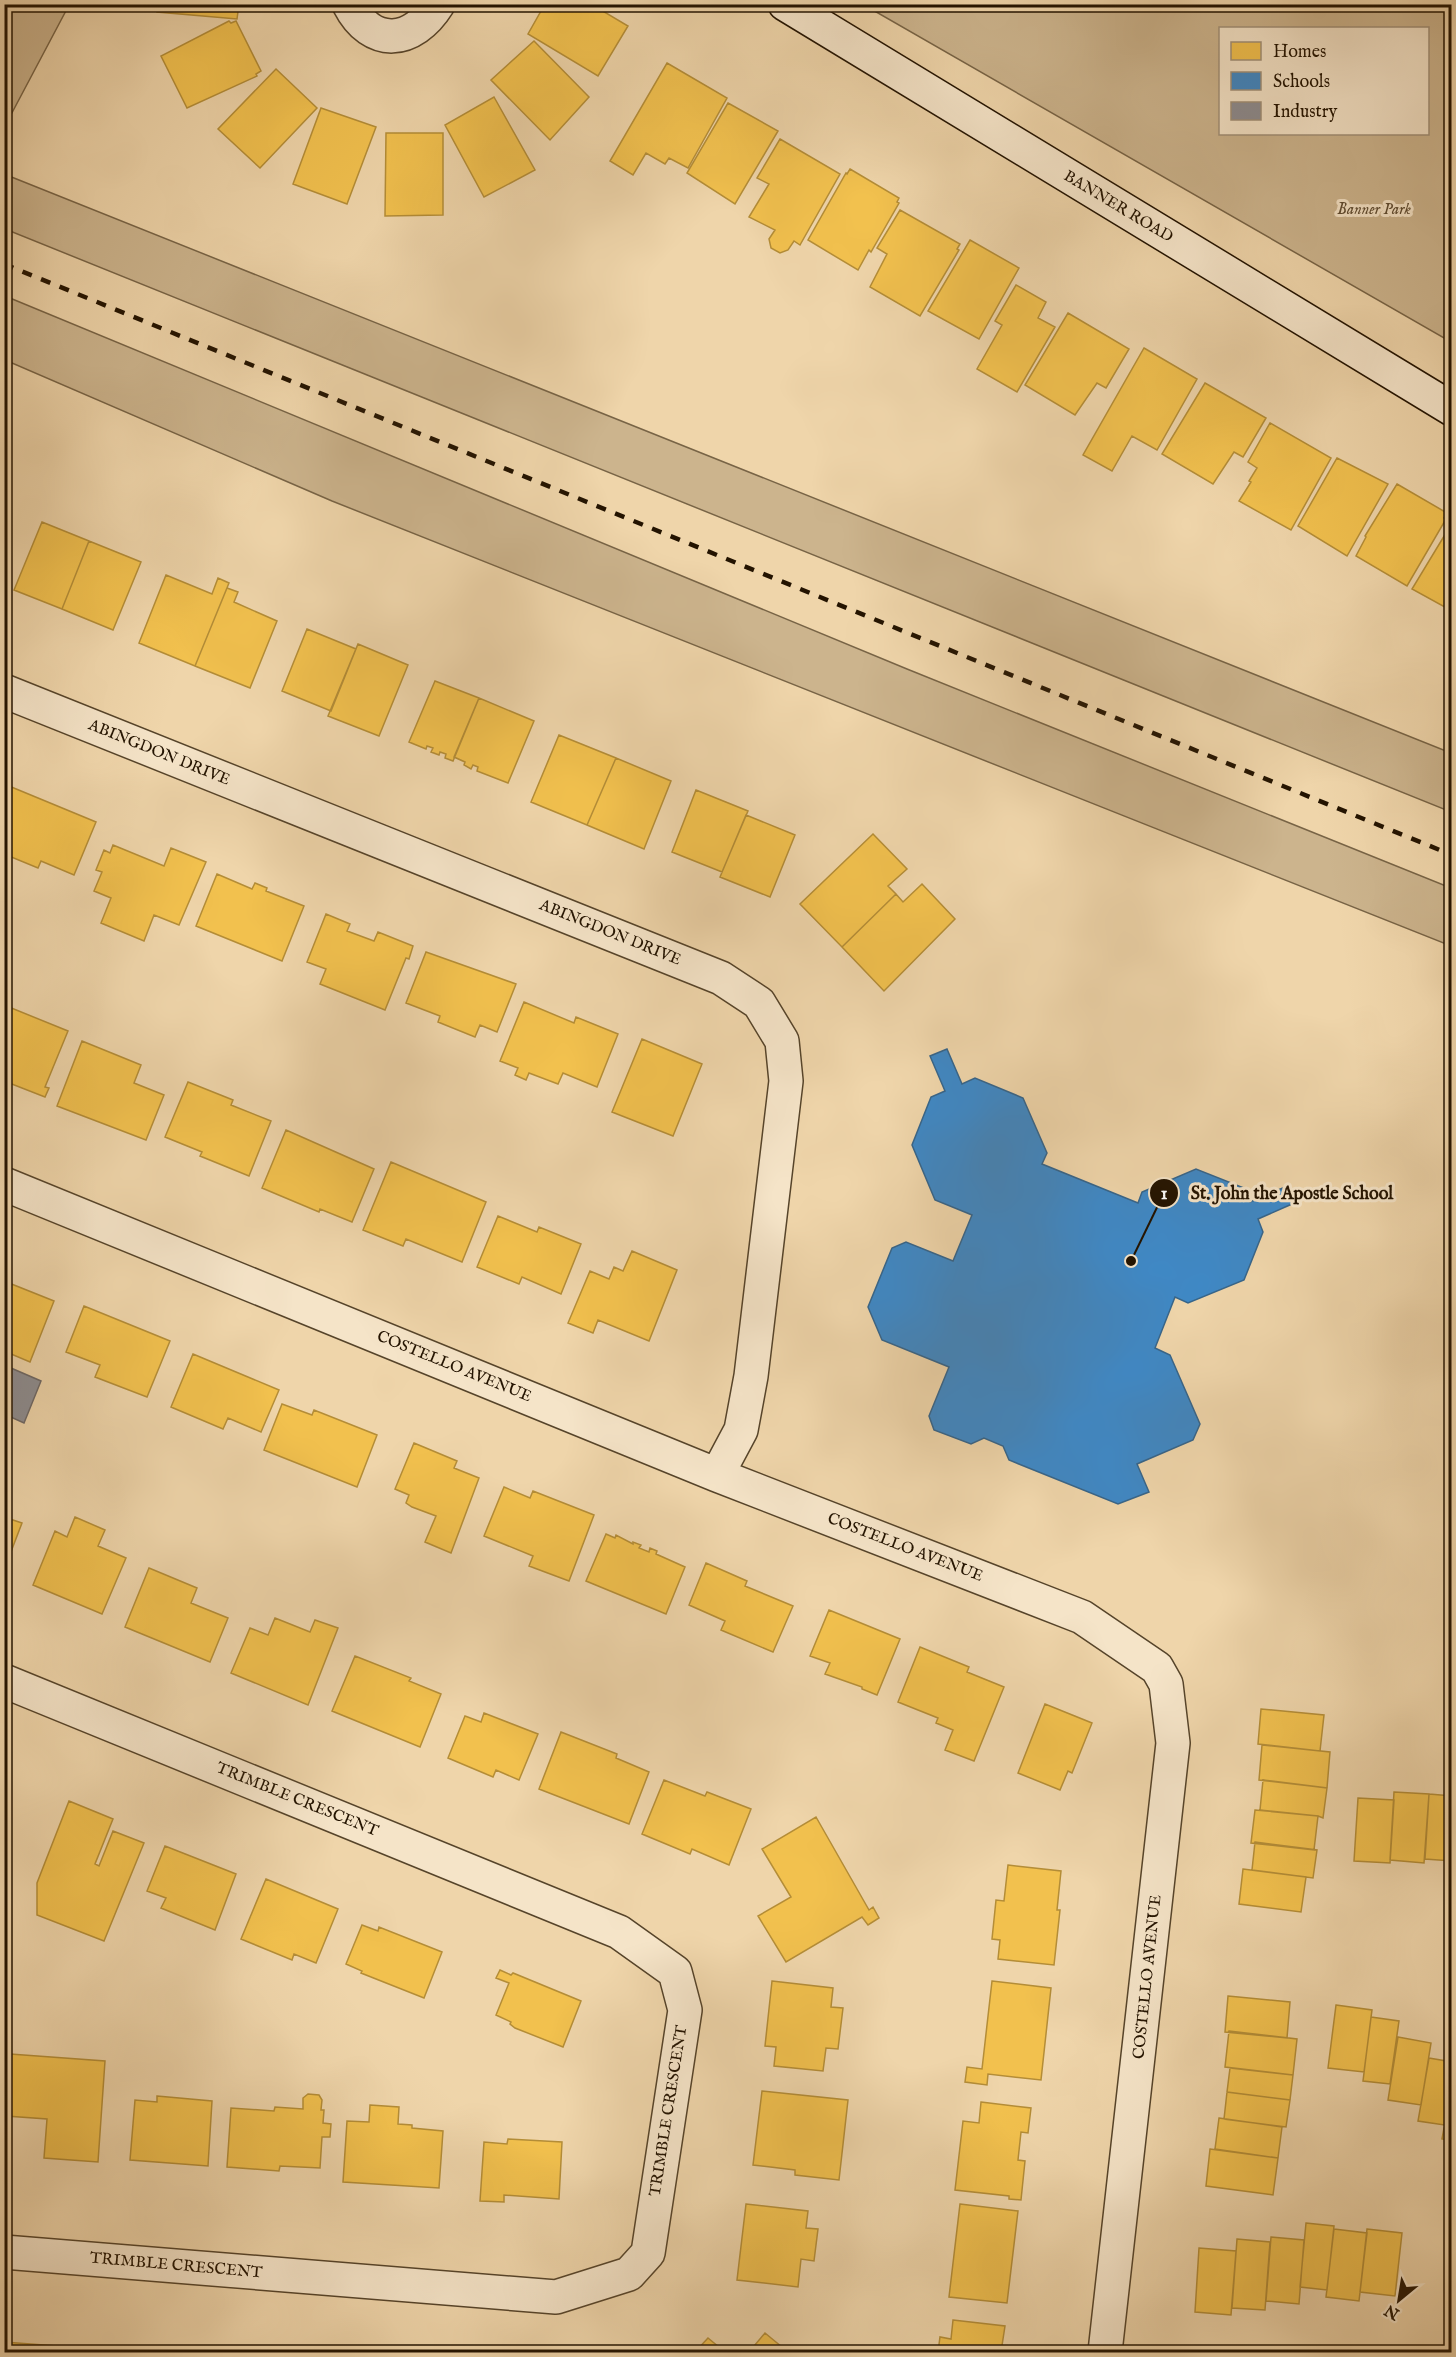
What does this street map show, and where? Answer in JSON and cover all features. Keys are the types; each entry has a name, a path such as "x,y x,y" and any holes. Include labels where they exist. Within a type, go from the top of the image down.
{"street":[{"path":"349,4 366,28 386,37 409,34 432,14 438,4"},
{"name":"BANNER ROAD","path":"785,4 1452,409"},
{"name":"ABINGDON DRIVE","path":"4,691 722,978 759,1003 782,1041 786,1081 751,1376 741,1430 717,1475"},
{"name":"COSTELLO AVENUE","path":"4,1184 717,1475 1082,1617 1157,1668 1166,1684 1173,1743 1106,2352"},
{"name":"TRIMBLE CRESCENT","path":"4,1681 619,1932 675,1972 685,2010 648,2253 629,2274 556,2297 4,2252"}],"green space":[{"path":"4,5 69,5 5,126"},
{"name":"Banner Park","path":"864,5 1451,5 1451,342"},
{"path":"4,174 1451,753 1451,812 5,229"},
{"path":"5,296 907,669 1451,888 1451,946 332,501 5,360"}],"building: Homes":[{"path":"158,4 239,4 237,19 157,12"},
{"path":"545,4 591,4 628,26 598,76 528,34"},
{"path":"229,21 231,23 236,21 261,71 256,74 257,76 187,108 161,56"},
{"path":"534,41 589,97 550,140 491,80"},
{"path":"667,63 727,98 688,168 669,158 665,164 646,153 633,175 610,161"},
{"path":"276,69 317,108 260,168 218,129"},
{"path":"494,97 535,170 484,197 445,125"},
{"path":"728,103 778,131 735,204 687,173"},
{"path":"321,108 376,127 347,204 293,184"},
{"path":"386,133 443,133 443,215 385,216"},
{"path":"780,139 840,174 800,245 794,241 788,250 780,253 771,248 769,239 775,230 749,217 769,184 757,178"},
{"path":"850,169 899,198 897,202 899,203 858,270 808,240"},
{"path":"900,210 960,244 957,249 959,250 920,316 870,287 887,254 877,248"},
{"path":"970,240 1019,268 979,339 928,311"},
{"path":"1016,285 1046,302 1038,318 1055,327 1017,392 977,369 1002,325 995,321"},
{"path":"1068,313 1129,349 1106,388 1097,383 1075,415 1025,385"},
{"path":"1144,348 1197,379 1157,450 1132,436 1112,471 1083,455"},
{"path":"1205,383 1266,418 1243,457 1234,452 1213,484 1162,454"},
{"path":"1270,423 1331,458 1291,530 1239,501 1257,468 1248,462"},
{"path":"1337,458 1388,484 1347,556 1298,526"},
{"path":"1397,484 1447,513 1444,518 1446,519 1407,586 1356,556 1365,536"},
{"path":"42,522 89,541 62,609 14,590"},
{"path":"1452,523 1452,611 1412,589"},
{"path":"89,541 141,562 113,630 62,609"},
{"path":"166,575 212,594 218,578 229,583 195,666 139,643"},
{"path":"227,588 238,592 234,602 277,621 250,688 195,666"},
{"path":"307,629 356,649 331,711 282,691"},
{"path":"358,644 408,665 379,736 328,716"},
{"path":"435,681 479,698 453,761 445,758 446,754 440,752 439,755 431,752 433,748 427,746 426,749 409,742"},
{"path":"479,698 534,721 508,783 477,771 478,767 473,765 471,769 464,765 465,762 454,757"},
{"path":"559,735 616,758 587,825 531,802"},
{"path":"616,758 671,781 644,849 587,825"},
{"path":"9,786 96,822 74,875 41,861 38,868 4,854 4,796"},
{"path":"696,790 748,811 722,872 672,852"},
{"path":"746,815 795,835 770,897 720,877"},
{"path":"873,834 907,869 888,886 896,894 842,947 800,904"},
{"path":"113,845 164,866 171,848 206,862 179,925 154,915 144,941 101,923 111,898 94,891 102,872 96,870 104,850 110,853"},
{"path":"217,874 252,889 255,883 267,888 266,891 304,906 282,961 196,926"},
{"path":"922,884 955,919 884,991 842,947 896,894 903,902"},
{"path":"326,914 350,924 347,931 374,941 378,932 413,946 385,1010 320,984 326,969 307,962"},
{"path":"426,952 516,984 497,1032 480,1025 475,1037 438,1022 440,1016 406,1003"},
{"path":"524,1002 574,1023 576,1017 618,1034 597,1087 563,1073 558,1084 529,1073 526,1080 515,1075 518,1068 500,1061"},
{"path":"4,1005 68,1031 45,1087 49,1088 45,1097 4,1081"},
{"path":"642,1039 702,1064 673,1136 612,1112"},
{"path":"82,1041 141,1065 134,1083 164,1095 146,1140 57,1106"},
{"path":"188,1082 233,1100 231,1105 271,1121 249,1176 200,1156 202,1152 165,1137"},
{"path":"286,1130 374,1169 352,1222 320,1209 319,1212 262,1188"},
{"path":"391,1162 486,1202 462,1262 406,1239 403,1246 363,1230"},
{"path":"498,1216 537,1232 539,1227 581,1244 561,1294 522,1277 519,1284 477,1267"},
{"path":"632,1251 677,1270 649,1341 598,1320 593,1333 568,1323 590,1271 609,1279 614,1267 623,1271"},
{"path":"4,1281 54,1301 30,1362 4,1351"},
{"path":"84,1306 170,1341 147,1397 95,1377 100,1365 66,1352"},
{"path":"193,1354 279,1390 261,1432 228,1418 223,1429 171,1407"},
{"path":"282,1404 312,1415 314,1410 377,1435 357,1487 264,1450"},
{"path":"414,1443 457,1461 454,1468 479,1478 451,1553 425,1542 436,1516 412,1507 406,1503 409,1495 395,1489"},
{"path":"504,1487 530,1498 533,1491 594,1515 569,1581 529,1566 533,1556 484,1536"},
{"path":"4,1517 22,1523 4,1570"},
{"path":"75,1517 105,1530 98,1546 126,1558 102,1614 33,1585 55,1531 67,1537"},
{"path":"606,1534 615,1538 616,1535 633,1544 633,1542 641,1545 639,1548 649,1552 650,1548 657,1551 656,1554 685,1567 666,1614 586,1581"},
{"path":"706,1563 747,1581 745,1586 793,1606 773,1652 721,1630 725,1621 689,1605"},
{"path":"149,1568 197,1588 191,1603 228,1618 210,1662 125,1627"},
{"path":"829,1610 900,1639 877,1695 862,1687 825,1674 830,1663 810,1656"},
{"path":"275,1618 310,1632 315,1620 338,1628 308,1705 231,1673 250,1628 268,1635"},
{"path":"920,1647 969,1667 967,1672 1004,1687 974,1761 945,1750 953,1730 936,1723 938,1718 898,1702"},
{"path":"355,1656 411,1678 409,1681 441,1694 420,1747 332,1711"},
{"path":"1045,1704 1092,1723 1072,1773 1068,1771 1060,1790 1018,1773"},
{"path":"1261,1709 1324,1715 1320,1751 1258,1744"},
{"path":"484,1713 538,1734 519,1780 496,1770 493,1777 448,1758 465,1716 481,1722"},
{"path":"561,1732 617,1754 616,1758 649,1772 629,1824 539,1789"},
{"path":"1262,1745 1330,1752 1327,1788 1259,1780"},
{"path":"664,1780 705,1796 707,1792 751,1809 729,1865 692,1849 690,1854 642,1834"},
{"path":"1263,1780 1327,1788 1323,1818 1260,1810"},
{"path":"1394,1792 1429,1794 1424,1863 1390,1860"},
{"path":"1429,1794 1452,1796 1452,1861 1425,1859"},
{"path":"1358,1798 1394,1800 1390,1863 1354,1861"},
{"path":"69,1801 113,1819 95,1864 99,1866 113,1831 144,1843 104,1941 37,1915 37,1883"},
{"path":"1255,1810 1318,1816 1314,1850 1251,1843"},
{"path":"816,1817 869,1910 873,1907 879,1918 868,1925 862,1917 786,1962 758,1916 791,1897 762,1849"},
{"path":"1255,1842 1317,1850 1313,1878 1252,1870"},
{"path":"165,1846 236,1874 215,1930 161,1908 166,1898 147,1891"},
{"path":"1008,1865 1061,1871 1057,1910 1060,1910 1054,1965 998,1959 1000,1940 992,1939 996,1900 1004,1901"},
{"path":"1243,1869 1306,1877 1301,1912 1239,1904"},
{"path":"266,1879 338,1909 316,1963 294,1954 292,1960 241,1939"},
{"path":"362,1925 378,1931 379,1927 442,1952 424,1998 361,1973 362,1971 346,1964"},
{"path":"500,1970 511,1975 513,1973 581,2001 563,2047 515,2028 510,2024 511,2022 496,2015 509,1983 496,1978"},
{"path":"772,1981 833,1988 831,2007 843,2008 838,2049 826,2048 823,2071 774,2066 776,2047 765,2046"},
{"path":"992,1981 1051,1988 1041,2080 988,2074 987,2085 965,2082 967,2067 982,2069"},
{"path":"1228,1996 1290,2002 1287,2038 1225,2032"},
{"path":"1336,2005 1372,2010 1364,2072 1328,2068"},
{"path":"1371,2017 1399,2021 1390,2084 1363,2081"},
{"path":"1229,2031 1297,2039 1293,2075 1225,2067"},
{"path":"1398,2037 1431,2043 1421,2105 1388,2100"},
{"path":"10,2054 105,2061 98,2162 44,2158 47,2119 6,2116"},
{"path":"1429,2058 1452,2062 1451,2126 1418,2121"},
{"path":"1230,2068 1293,2075 1290,2100 1227,2092"},
{"path":"762,2091 848,2100 839,2180 795,2175 795,2170 753,2165"},
{"path":"1227,2092 1290,2100 1286,2127 1224,2119"},
{"path":"308,2094 319,2095 322,2100 321,2110 324,2110 323,2123 331,2124 330,2137 322,2137 320,2168 280,2166 279,2171 227,2167 231,2108 274,2111 275,2107 303,2109 303,2098"},
{"path":"157,2096 212,2101 208,2166 130,2160 135,2100 157,2102"},
{"path":"981,2102 1031,2108 1028,2133 1021,2132 1018,2160 1025,2161 1021,2200 1009,2199 1009,2196 955,2190 963,2121 979,2123"},
{"path":"370,2105 399,2107 398,2124 412,2125 412,2128 443,2131 439,2188 343,2182 347,2121 369,2122"},
{"path":"1219,2118 1282,2127 1278,2158 1215,2149"},
{"path":"1452,2123 1452,2148 1447,2147 1448,2140 1442,2139 1444,2128 1450,2129"},
{"path":"508,2139 562,2142 559,2199 504,2195 504,2202 480,2201 484,2142 507,2144"},
{"path":"1210,2149 1278,2158 1273,2195 1206,2186"},
{"path":"746,2204 808,2211 806,2228 818,2229 814,2261 801,2259 798,2287 737,2280"},
{"path":"960,2204 1018,2211 1007,2303 949,2297"},
{"path":"1306,2223 1334,2226 1327,2290 1300,2287"},
{"path":"1334,2229 1367,2233 1359,2301 1326,2297"},
{"path":"1367,2229 1402,2233 1395,2296 1360,2292"},
{"path":"1271,2237 1304,2240 1299,2304 1266,2301"},
{"path":"1237,2239 1270,2242 1265,2310 1232,2308"},
{"path":"1199,2248 1236,2251 1231,2315 1195,2312"},
{"path":"953,2320 1005,2326 1001,2352 938,2352 940,2337 951,2339"},
{"path":"765,2333 788,2352 749,2352"},
{"path":"708,2338 725,2352 695,2352"},
{"path":"4,2342 83,2348 83,2352 4,2352"},
{"path":"219,2348 278,2352 219,2352"}],"building: Schools":[{"path":"947,1049 962,1084 975,1078 1023,1098 1047,1153 1042,1164 1138,1203 1142,1192 1196,1169 1244,1188 1250,1202 1285,1187 1292,1204 1258,1219 1263,1232 1244,1280 1188,1303 1175,1297 1155,1348 1170,1355 1200,1424 1193,1440 1137,1464 1149,1492 1118,1504 1009,1460 1003,1446 984,1438 971,1444 934,1430 929,1416 949,1367 882,1340 868,1307 892,1248 906,1242 953,1261 972,1215 935,1200 912,1145 931,1097 945,1091 930,1056"}],"building: Industry":[{"path":"4,1365 41,1381 24,1423 4,1414"}],"railway":[{"path":"4,264 1452,855"}],"place":[{"name":"St. John the Apostle School","path":"1131,1261"}]}
